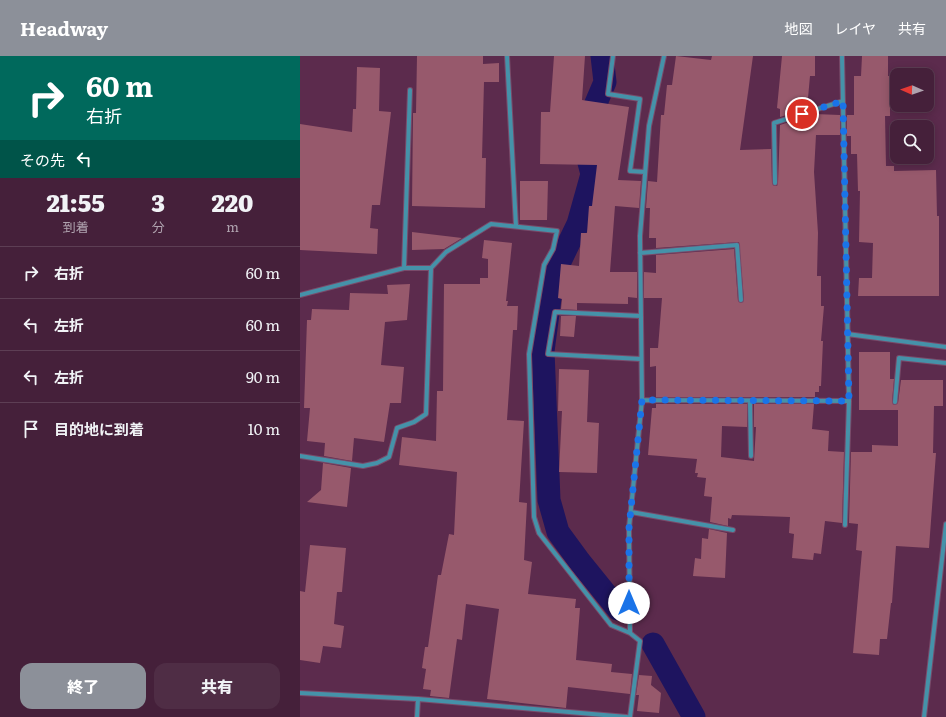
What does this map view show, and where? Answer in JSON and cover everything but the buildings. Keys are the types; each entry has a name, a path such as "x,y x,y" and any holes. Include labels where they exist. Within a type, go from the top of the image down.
{"street":[{"path":"507,56 516,226"},
{"path":"613,56 608,94 640,99 630,171 645,172"},
{"path":"630,633 629,528 642,400 640,253 649,126 664,56"},
{"path":"842,56 849,401 845,525"},
{"path":"404,268 410,90"},
{"path":"775,183 774,123 843,101"},
{"path":"300,456 363,466 377,462 389,456 397,428 414,422 426,414 431,268 446,252 490,224 557,231 554,249 544,265 528,354 534,516 539,533 612,625 630,633 640,642 630,717"},
{"path":"640,253 737,246 741,300"},
{"path":"300,295 404,268 431,268"},
{"path":"641,316 555,312 548,354 641,359"},
{"path":"848,334 946,347"},
{"path":"895,402 899,358 946,363"},
{"path":"642,400 849,401"},
{"path":"750,401 751,456"},
{"path":"631,512 733,530"},
{"path":"924,717 946,524"},
{"path":"300,693 418,699 627,717"},
{"path":"417,717 418,699"}],"waterway":[{"path":"602,56 605,82 582,136 592,174 578,224 553,276 543,351 549,500 558,532 618,609"},
{"path":"653,644 694,717"}],"route":[{"path":"629,603 629,528 642,400 849,401 843,101 802,114"}]}
